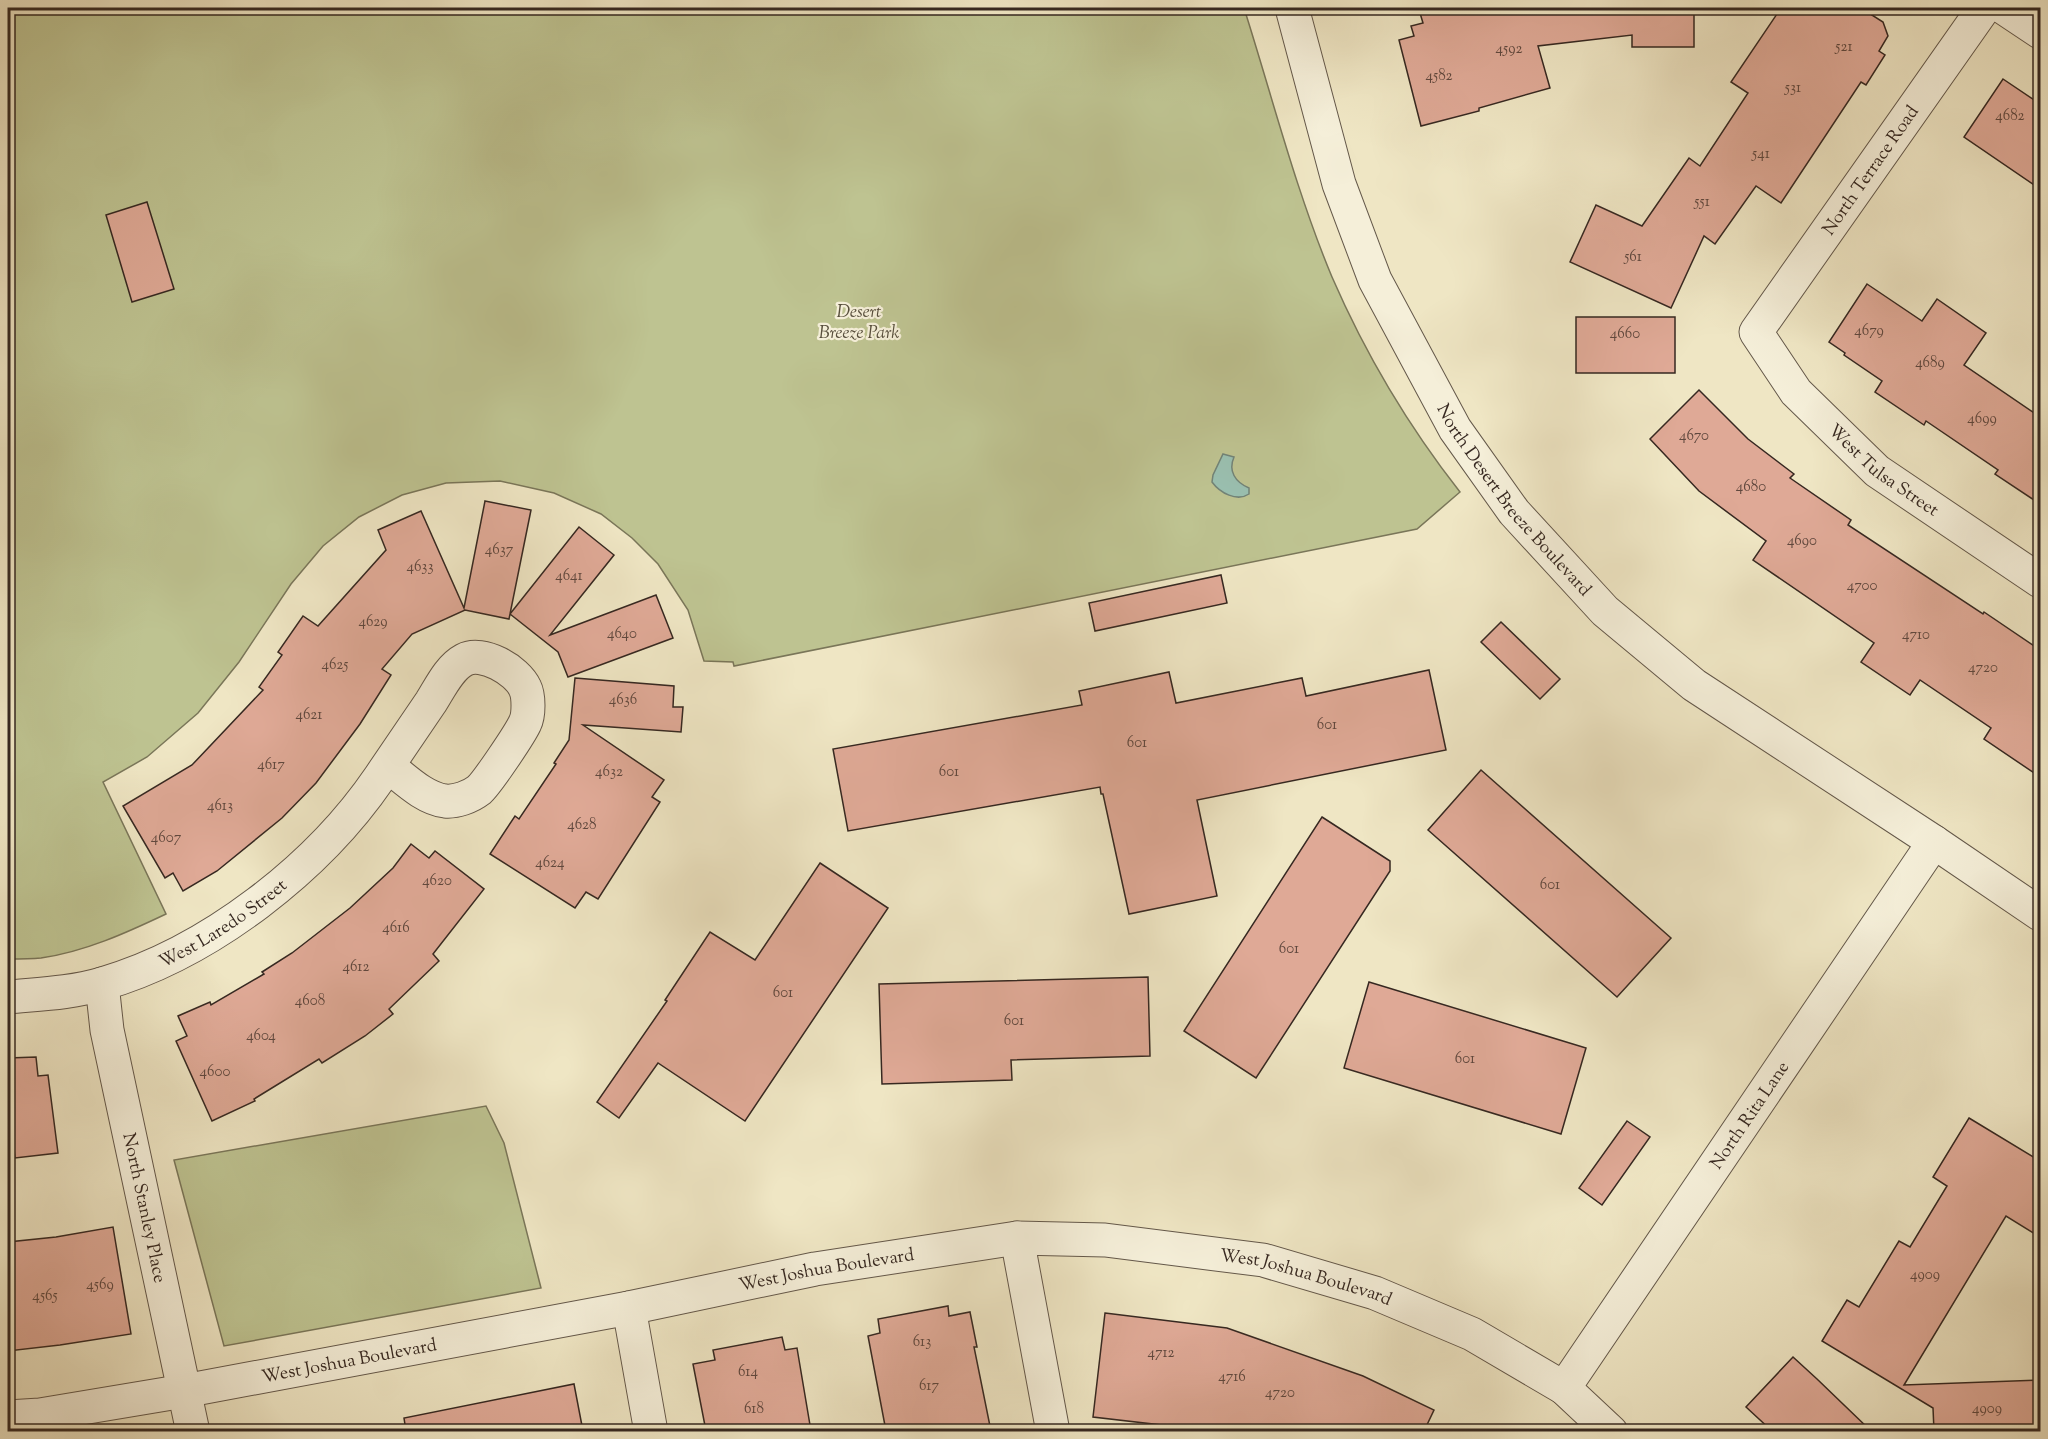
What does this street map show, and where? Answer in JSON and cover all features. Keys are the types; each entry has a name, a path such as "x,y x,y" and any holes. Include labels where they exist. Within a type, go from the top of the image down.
{"street":[{"name":"North Desert Breeze Boulevard","path":"1292,8 1339,184 1375,280 1455,429 1514,512 1605,611 1694,685 2040,914"},
{"name":"North Terrace Road","path":"1756,332 1984,8"},
{"path":"2004,8 2040,32"},
{"name":"West Tulsa Street","path":"1756,332 1796,392 1877,471 2040,581"},
{"name":"West Laredo Street","path":"8,997 56,993 102,984 165,958 212,934 251,907 297,872 333,838 360,806 453,668 466,659 481,657 502,665 525,687 528,704 526,722 478,790 460,800 445,801 426,795 388,766"},
{"name":"North Rita Lane","path":"1564,1388 1934,842"},
{"name":"North Stanley Place","path":"102,984 107,1030 193,1431"},
{"path":"1017,1238 1053,1431"},
{"name":"West Joshua Boulevard","path":"8,1417 40,1415 184,1391 629,1308 815,1269 1017,1238 1105,1240 1263,1260 1375,1293 1472,1334 1564,1388 1611,1431"},
{"path":"629,1308 651,1431"}],"green space":[{"name":"Desert Breeze Park","path":"8,8 1244,8 1296,177 1332,277 1389,389 1423,442 1460,492 1417,529 734,666 733,662 704,661 688,610 658,564 632,538 601,514 554,493 500,481 446,483 402,495 359,517 323,546 291,584 239,662 198,713 147,757 103,782 166,914 120,935 73,951 41,958 8,959"},
{"path":"486,1106 504,1143 541,1288 224,1346 174,1160"}],"shaded area":[{"path":"1223,454 1234,457 1232,471 1234,476 1249,488 1249,494 1234,497 1219,490 1212,482"}],"building":[{"path":"1441,8 1694,8 1694,47 1632,47 1632,35 1538,46 1550,88 1479,108 1479,111 1421,126 1399,40 1414,36 1411,26 1423,23 1420,13"},
{"path":"1781,8 1861,8 1883,22 1888,36 1879,51 1885,55 1866,85 1861,82 1781,203 1756,186 1715,244 1704,236 1671,308 1570,262 1596,205 1642,226 1689,158 1700,166 1748,93 1731,82"},
{"path":"2003,79 2040,104 2040,189 1964,137"},
{"path":"147,202 174,289 132,302 106,215"},
{"path":"1867,284 1922,321 1937,299 1986,333 1964,365 2040,417 2040,504 1995,474 1998,470 1926,421 1924,425 1875,392 1882,381 1829,342"},
{"path":"1576,317 1675,317 1675,373 1576,373"},
{"path":"1699,390 1748,439 1794,474 1790,478 1851,520 1848,525 2040,650 2040,777 1984,739 1991,728 1920,680 1910,695 1861,662 1874,643 1753,560 1766,541 1699,491 1650,439"},
{"path":"485,501 531,510 509,619 465,610 412,634 382,669 391,675 360,724 316,783 282,818 217,871 183,891 173,873 165,878 123,806 192,765 263,690 259,687 282,655 278,652 303,616 318,626 386,550 378,530 421,511 464,608"},
{"path":"579,527 614,555 550,635 656,595 673,638 568,677 558,652 510,614"},
{"path":"1221,575 1227,603 1095,631 1089,603"},
{"path":"1501,622 1560,679 1540,699 1481,642"},
{"path":"1429,670 1446,750 1197,800 1217,896 1129,914 1100,787 848,831 833,749 1082,705 1079,691 1169,672 1176,703 1302,678 1306,696"},
{"path":"575,678 674,686 673,707 683,707 681,732 583,725 664,780 652,797 660,802 598,899 586,892 575,908 490,854 515,816 519,819 556,764 554,763 569,740"},
{"path":"1481,770 1671,938 1617,997 1428,830"},
{"path":"1322,817 1390,861 1390,871 1256,1078 1184,1031"},
{"path":"411,844 429,858 435,851 484,889 433,954 439,961 389,1009 393,1014 365,1036 322,1063 319,1059 254,1099 255,1101 212,1121 176,1041 187,1036 178,1016 210,1002 211,1005 264,974 262,972 292,953 350,908 393,868"},
{"path":"820,863 888,908 745,1121 658,1063 619,1118 597,1102 667,1001 665,1000 710,932 755,960"},
{"path":"1148,977 1150,1056 1011,1060 1012,1080 882,1084 879,984"},
{"path":"1369,982 1586,1048 1561,1134 1344,1068"},
{"path":"36,1057 38,1076 48,1075 58,1153 15,1158 8,1098 8,1058"},
{"path":"1969,1118 2040,1161 2040,1237 2006,1216 1904,1385 2040,1380 2040,1431 1934,1431 1933,1408 1822,1341 1847,1300 1859,1307 1899,1241 1910,1247 1947,1186 1933,1177"},
{"path":"1627,1121 1650,1137 1602,1205 1579,1188"},
{"path":"113,1227 131,1334 8,1351 8,1242 56,1237"},
{"path":"948,1306 949,1316 970,1312 977,1347 974,1347 991,1431 886,1431 868,1336 880,1333 878,1319"},
{"path":"1105,1313 1227,1328 1363,1376 1434,1410 1424,1431 1196,1431 1196,1429 1093,1417"},
{"path":"782,1337 785,1350 797,1348 811,1431 706,1431 693,1364 715,1360 713,1350"},
{"path":"1793,1357 1871,1431 1772,1431 1746,1407"},
{"path":"574,1384 583,1431 406,1431 404,1418"}]}
